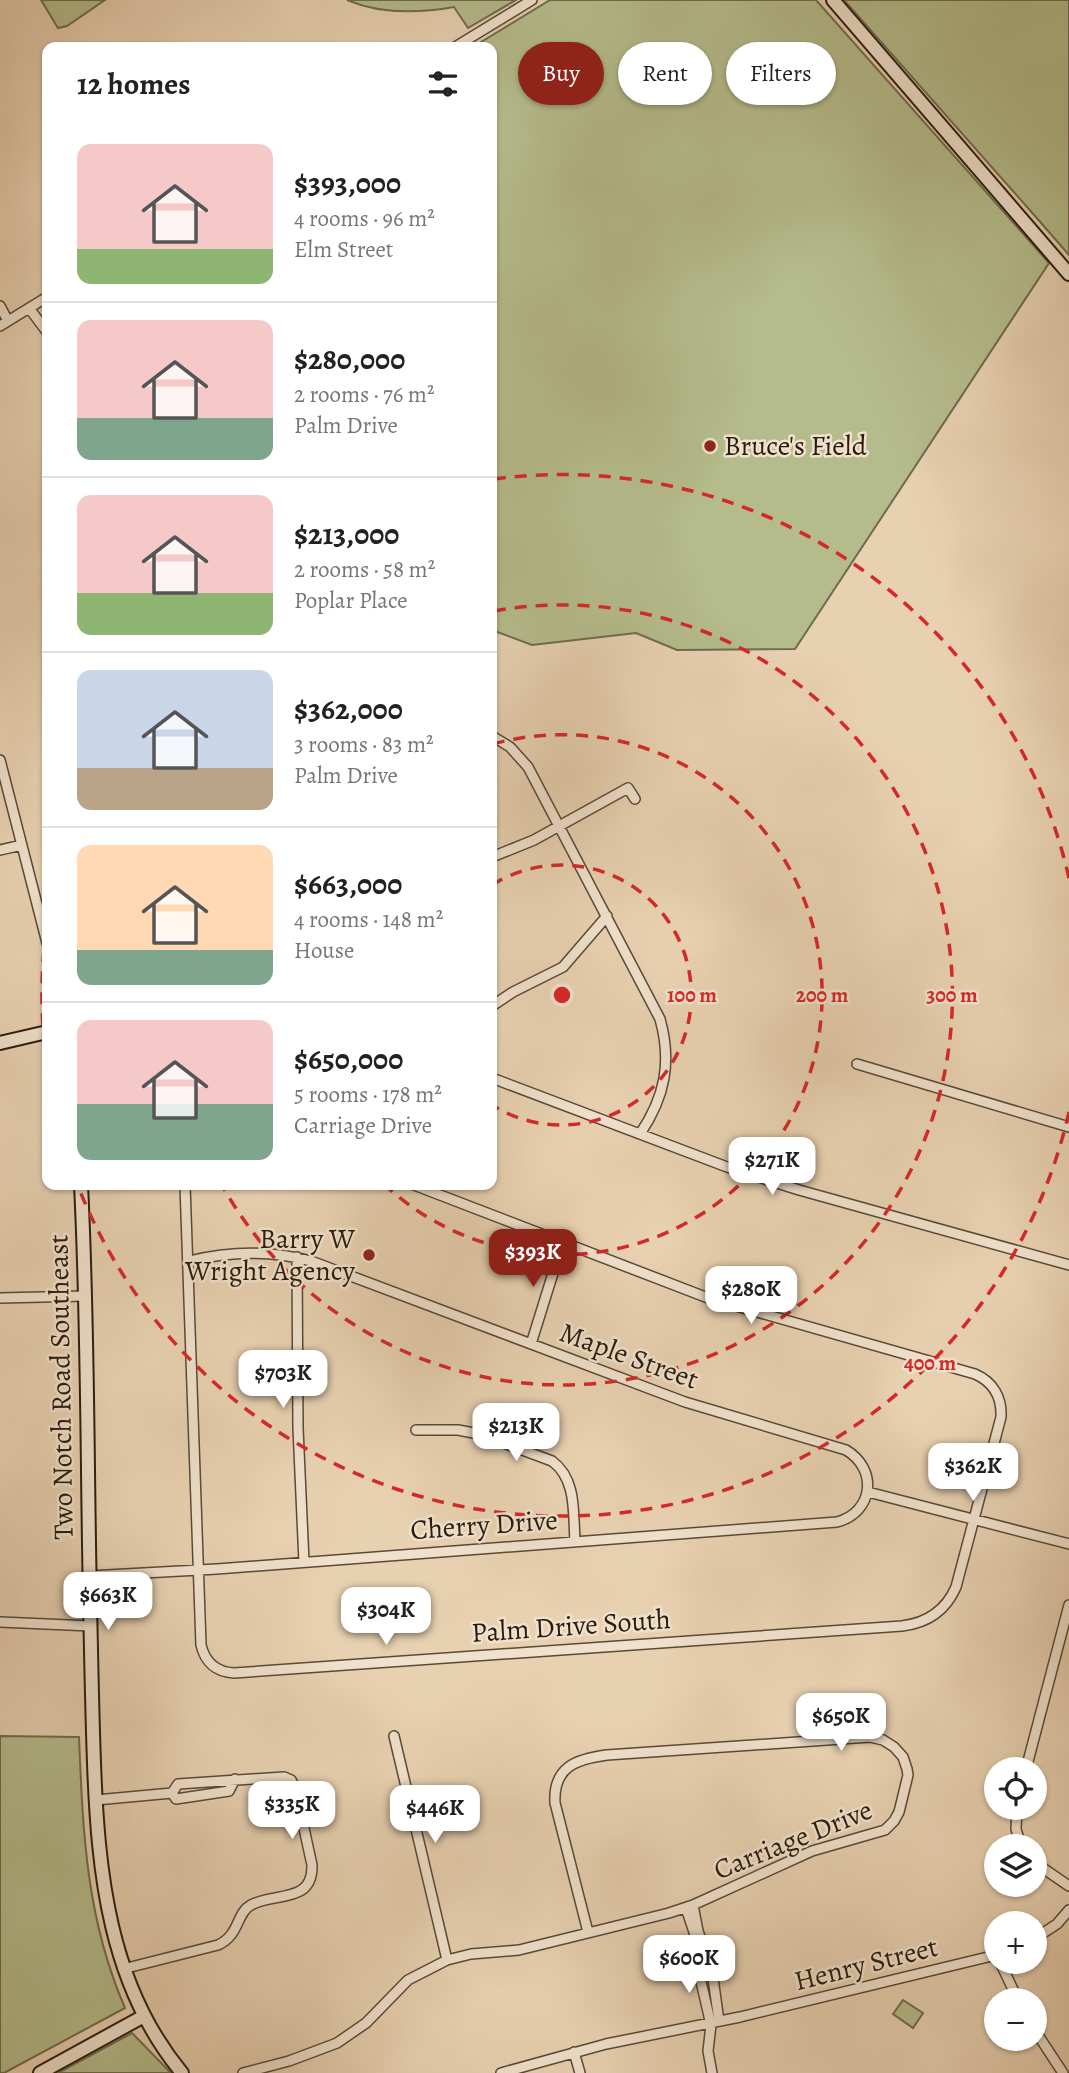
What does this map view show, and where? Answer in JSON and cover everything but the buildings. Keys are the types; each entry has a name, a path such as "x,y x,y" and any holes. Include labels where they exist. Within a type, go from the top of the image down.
{"street":[{"path":"463,42 533,0"},
{"path":"833,0 1069,274"},
{"path":"0,306 4,323 42,300"},
{"path":"29,308 42,325"},
{"path":"497,739 523,760 660,1019 667,1048 666,1074 651,1117 640,1134"},
{"path":"0,760 42,923"},
{"path":"497,855 534,841 628,788 635,799"},
{"path":"0,850 22,845"},
{"path":"497,1003 563,967 607,916"},
{"path":"0,1043 42,1033"},
{"path":"857,1064 1069,1127"},
{"path":"497,1080 716,1163 799,1190 1069,1265"},
{"name":"Two Notch Road Southeast","path":"81,1190 96,1800 106,1903 123,1969 144,2016 182,2073"},
{"name":"Palm Drive South","path":"185,1190 197,1571 202,1650 212,1665 222,1671 234,1673 910,1625 933,1616 950,1599 956,1587 1001,1411 996,1392 983,1378 708,1298 427,1190"},
{"path":"531,1344 563,1241"},
{"name":"Maple Street","path":"189,1261 247,1252 296,1257 685,1402 846,1450 857,1457 864,1467 868,1492"},
{"path":"296,1257 298,1428 304,1562"},
{"path":"0,1298 85,1296"},
{"path":"416,1430 458,1430 480,1434 552,1461 566,1475 570,1487 575,1541"},
{"path":"868,1492 1069,1544"},
{"name":"Cherry Drive","path":"89,1576 197,1571 837,1522 849,1518 859,1510 868,1492"},
{"path":"1029,1757 1069,1605"},
{"path":"0,1622 91,1626"},
{"path":"394,1736 447,1960"},
{"name":"Carriage Drive","path":"243,2073 289,2061 337,2043 366,2023 408,1980 447,1960 471,1954 519,1950 689,1907 812,1851 885,1830 899,1812 908,1775 899,1751 883,1740 870,1737 607,1755 586,1757 574,1762 564,1771 557,1783 555,1803 588,1932"},
{"path":"96,1800 172,1793 177,1784 284,1777 291,1780 298,1800 312,1865 313,1876 300,1893 254,1903 245,1909 235,1932 226,1941 123,1969"},
{"path":"1047,1871 1069,1886"},
{"path":"689,1907 712,1971 714,2022 708,2059 712,2073"},
{"path":"1047,1931 1069,1910"},
{"name":"Henry Street","path":"501,2073 574,2052 984,1958"},
{"path":"40,2073 144,2016"},
{"path":"1047,2049 1063,2073"},
{"path":"574,2052 580,2073"}],"green space":[{"path":"41,0 105,0 67,26 58,28"},
{"path":"347,0 516,0 468,28 454,7 400,11 373,8"},
{"name":"Bruce's Field","path":"550,0 816,0 1049,263 795,649 677,650 636,633 532,645 497,632 497,42 481,42"},
{"path":"844,0 1069,0 1069,255 1042,224"},
{"path":"0,1736 79,1737 82,1807 94,1908 112,1974 125,2008 4,2073 0,2073"},
{"path":"903,2000 923,2013 913,2028 893,2014"},
{"path":"132,2033 171,2073 58,2073"}],"place":[{"name":"Bruce's Field","path":"710,446"},
{"name":"Barry W Wright Agency","path":"369,1255"}]}
